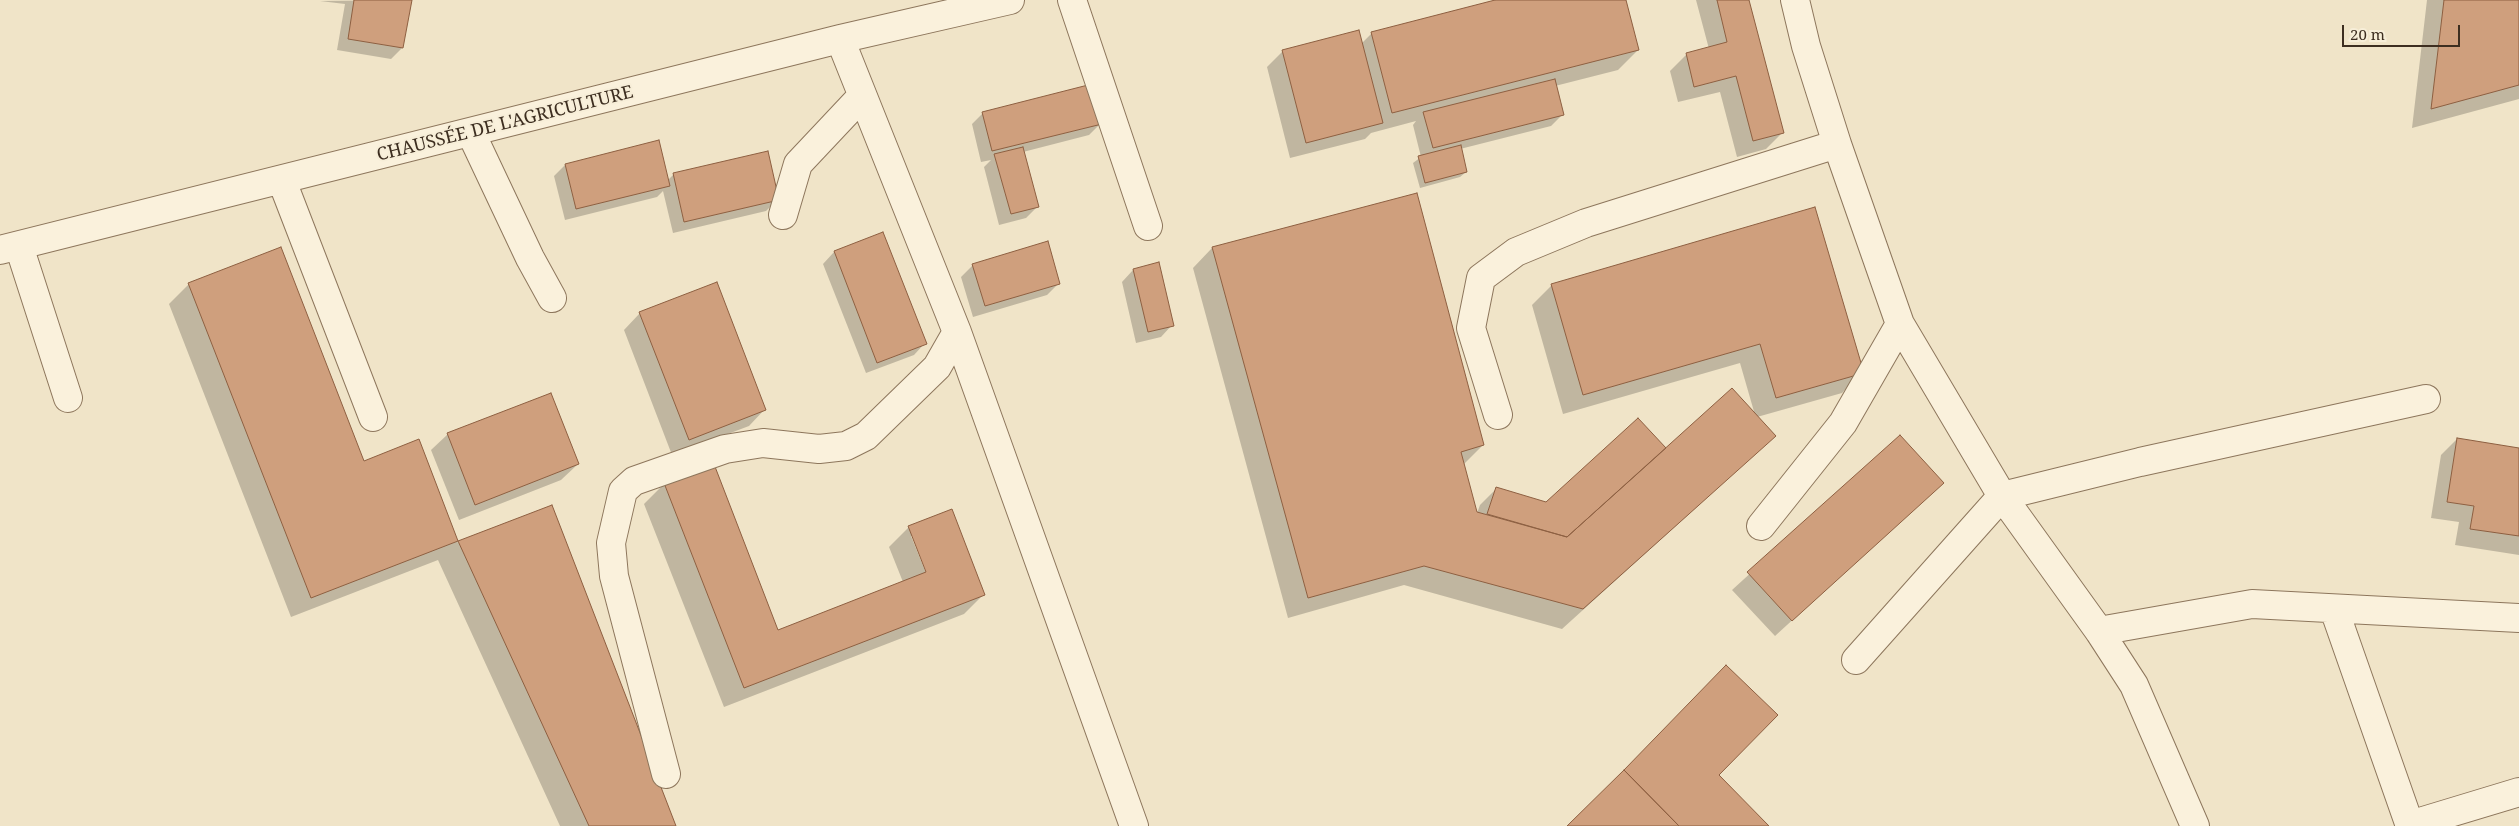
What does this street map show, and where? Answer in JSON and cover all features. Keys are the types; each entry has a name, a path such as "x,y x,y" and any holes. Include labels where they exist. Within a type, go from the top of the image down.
{"street":[{"name":"CHAUSSÉE DE L'AGRICULTURE","path":"10,248 840,39 1010,0"},
{"path":"1072,0 1148,226"},
{"path":"1795,0 1806,46 1837,144 1900,324 2002,496 2098,631 2134,686 2193,825"},
{"path":"840,39 957,332 1134,826"},
{"path":"783,215 798,164 862,96"},
{"path":"471,133 530,258 552,298"},
{"path":"1498,415 1471,328 1481,278 1516,252 1586,223 1837,144"},
{"path":"282,181 373,417"},
{"path":"10,248 68,398"},
{"path":"1761,526 1843,424 1900,324"},
{"path":"666,774 614,576 611,543 623,491 634,481 725,449 763,443 819,449 846,446 866,436 937,367 957,332"},
{"path":"1856,660 2002,496 2140,462 2426,399"},
{"path":"2098,631 2252,604 2334,610 2519,618"},
{"path":"2334,610 2410,826 2519,792"}],"building":[{"path":"354,0 412,0 403,48 348,39"},
{"path":"1495,0 1626,0 1639,50 1392,113 1371,32"},
{"path":"1717,0 1749,0 1784,133 1753,141 1736,76 1694,87 1686,53 1727,42"},
{"path":"2444,0 2519,0 2519,85 2431,109"},
{"path":"1359,30 1383,123 1306,143 1282,50"},
{"path":"1555,79 1564,115 1433,148 1423,112"},
{"path":"1092,84 1102,124 992,151 982,112"},
{"path":"659,140 670,186 576,209 565,164"},
{"path":"1461,145 1467,172 1425,183 1418,156"},
{"path":"1023,147 1039,207 1011,214 994,154"},
{"path":"768,151 779,200 684,222 673,173"},
{"path":"1417,193 1484,445 1461,452 1477,512 1567,537 1732,388 1776,436 1583,609 1424,566 1308,598 1212,247"},
{"path":"1815,207 1864,373 1776,398 1760,344 1583,395 1551,284"},
{"path":"883,232 927,344 877,363 834,251"},
{"path":"1048,241 1060,284 985,306 972,264"},
{"path":"281,247 364,461 419,439 458,541 311,598 188,283"},
{"path":"1159,262 1174,326 1148,332 1133,269"},
{"path":"717,282 766,410 689,440 639,312"},
{"path":"551,393 579,464 475,505 447,433"},
{"path":"1638,418 1666,448 1567,537 1487,514 1496,487 1546,502"},
{"path":"1900,435 1944,483 1792,621 1747,572"},
{"path":"2457,438 2519,448 2519,536 2470,529 2474,506 2447,502"},
{"path":"714,464 778,630 926,572 908,526 952,509 985,595 744,688 664,483"},
{"path":"552,505 676,826 589,826 458,541"},
{"path":"1726,665 1778,715 1719,775 1769,826 1679,826 1624,770"},
{"path":"1624,770 1679,826 1567,826"}]}
